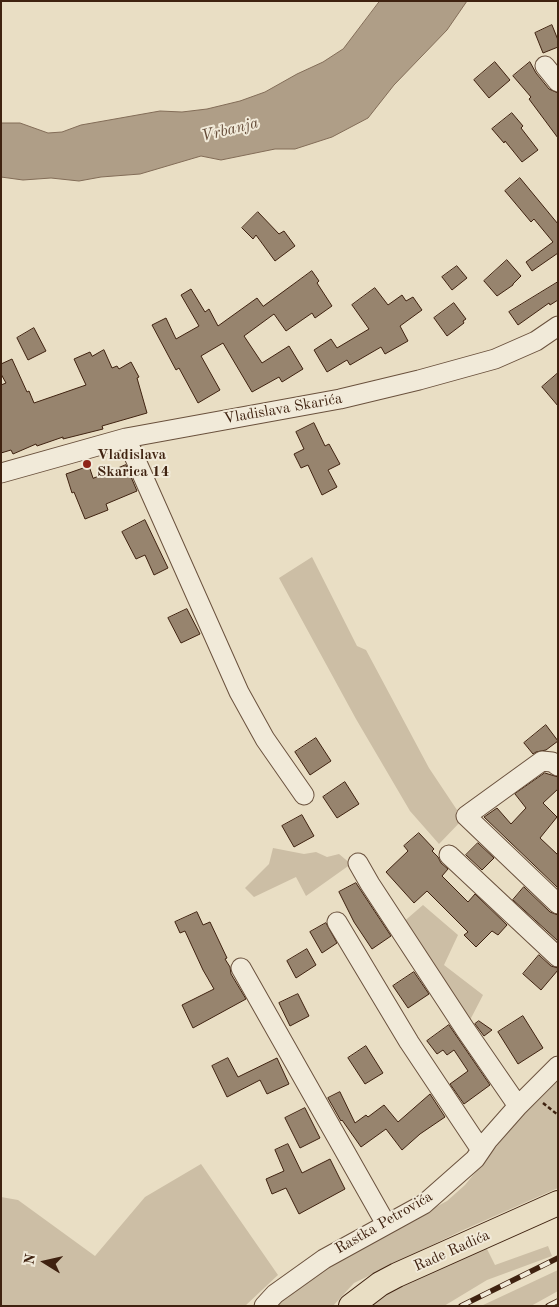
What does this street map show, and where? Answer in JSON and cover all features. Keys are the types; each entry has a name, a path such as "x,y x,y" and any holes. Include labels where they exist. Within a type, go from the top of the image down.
{"main road":[{"name":"Rade Radića","path":"351,1306 380,1284 558,1203"}],"street":[{"path":"545,66 558,82"},
{"name":"Vladislava Skarića","path":"1,473 126,438 340,399 419,380 495,359 536,341 558,326"},
{"path":"126,438 239,692 265,739 304,794"},
{"path":"558,766 552,762 542,761 466,816 558,904"},
{"path":"449,855 558,957"},
{"path":"358,863 465,1029 518,1106"},
{"path":"337,922 408,1042 481,1150"},
{"path":"241,968 386,1224"},
{"name":"Rastka Petrovića","path":"264,1306 275,1294 324,1259 424,1204 475,1160 481,1150 518,1106 558,1066"}],"shaded area":[{"path":"312,557 357,646 366,650 429,768 463,819 439,844 410,811 356,719 279,578"},
{"path":"273,848 304,854 316,852 327,857 339,854 351,864 306,896 296,877 254,897 245,888 269,864"},
{"path":"423,905 458,935 444,965 483,995 468,1024 401,924"},
{"path":"558,1077 558,1188 461,1231 354,1283 333,1306 275,1306 327,1266 447,1201 465,1185 537,1097"},
{"path":"201,1164 278,1275 245,1306 1,1306 1,1197 18,1200 95,1256 145,1197"},
{"path":"484,1243 495,1265 548,1246 552,1256 487,1280 444,1306 362,1306"},
{"path":"558,1270 558,1291 531,1306 481,1306"}],"water":[{"name":"Vrbanja","path":"380,1 467,1 447,30 394,85 368,118 332,137 295,149 275,149 221,160 201,156 140,174 79,181 51,178 23,180 1,177 1,123 20,123 48,133 62,132 81,125 160,111 182,112 207,109 240,101 265,92 323,62 343,49"}],"building":[{"path":"552,25 558,40 558,47 543,53 535,33"},
{"path":"495,62 510,80 489,98 474,80"},
{"path":"530,62 549,89 558,93 558,138 529,99 531,97 513,76"},
{"path":"512,113 523,126 521,128 538,150 522,162 505,141 504,143 492,129"},
{"path":"520,178 558,224 558,253 532,271 526,262 553,242 534,219 531,222 505,191"},
{"path":"258,212 279,234 284,231 295,246 275,261 256,235 253,239 242,228"},
{"path":"507,260 521,276 513,285 497,296 484,281"},
{"path":"457,266 467,278 452,290 442,277"},
{"path":"312,271 319,281 317,283 332,306 315,318 312,313 286,331 274,314 244,336 262,363 289,346 303,369 282,382 279,377 252,392 223,343 201,356 220,390 198,403 179,368 176,370 152,325 166,318 176,339 199,326 181,295 191,289 205,312 209,309 218,326 257,298 263,306"},
{"path":"558,282 558,300 550,305 549,303 518,325 509,312"},
{"path":"375,288 388,305 402,295 406,301 413,297 422,310 400,326 408,341 385,354 381,347 350,365 347,360 327,372 314,350 331,339 337,348 369,329 352,305"},
{"path":"454,303 466,319 463,321 464,323 447,336 434,318"},
{"path":"34,328 46,351 28,360 17,338"},
{"path":"104,350 112,368 117,366 119,369 131,362 139,377 137,378 147,413 102,426 103,429 63,439 63,437 37,446 36,444 13,454 11,450 1,453 1,385 6,383 1,374 1,364 12,359 34,403 86,385 74,359 90,352 92,356"},
{"path":"558,373 558,406 542,387"},
{"path":"314,423 325,446 329,444 340,464 328,470 337,487 322,495 308,465 301,468 294,454 304,449 296,432"},
{"path":"126,465 137,491 106,504 108,510 85,519 74,492 72,493 66,474 89,466 93,478"},
{"path":"145,520 168,568 154,575 145,555 136,559 122,532"},
{"path":"187,609 200,634 181,643 168,618"},
{"path":"546,725 558,741 546,750 533,754 524,743"},
{"path":"316,738 331,761 310,775 295,752"},
{"path":"545,773 558,777 558,789 543,803 557,817 540,838 558,855 558,888 484,817 497,808 511,824 526,808 515,794"},
{"path":"345,782 359,804 337,818 323,797"},
{"path":"302,815 314,836 294,847 282,826"},
{"path":"419,833 434,849 432,851 441,863 448,869 442,876 468,902 475,894 507,925 498,935 492,931 476,947 464,935 468,932 427,891 414,903 386,872 408,851 404,846"},
{"path":"478,843 494,858 482,870 466,855"},
{"path":"356,883 391,936 372,949 354,922 339,892"},
{"path":"524,887 550,912 558,915 558,941 513,900"},
{"path":"197,912 203,925 210,922 227,958 225,959 230,967 231,974 246,999 193,1028 182,1005 214,989 185,931 180,933 175,922"},
{"path":"326,923 337,943 322,953 310,932"},
{"path":"307,949 316,965 296,978 287,961"},
{"path":"539,955 551,966 558,968 541,990 523,974"},
{"path":"414,972 429,994 408,1008 393,986"},
{"path":"298,994 309,1016 290,1026 279,1003"},
{"path":"523,1016 543,1048 518,1064 498,1032"},
{"path":"479,1021 492,1030 484,1036 475,1024"},
{"path":"449,1025 490,1085 464,1104 450,1084 468,1071 454,1050 447,1055 443,1050 437,1054 427,1041"},
{"path":"366,1046 383,1073 365,1084 348,1058"},
{"path":"228,1058 238,1077 277,1058 289,1084 267,1094 260,1080 227,1097 212,1066"},
{"path":"340,1092 355,1123 366,1115 368,1117 384,1105 398,1122 430,1094 445,1117 420,1134 402,1150 386,1129 361,1147 341,1121 328,1098"},
{"path":"305,1108 320,1138 300,1148 285,1118"},
{"path":"288,1144 302,1173 330,1159 345,1189 299,1214 286,1188 272,1194 266,1179 284,1171 275,1150"}],"railway":[{"path":"461,1306 558,1258"},
{"path":"548,1306 558,1301"}],"place":[{"name":"Vladislava Skarica 14","path":"87,464"}]}
